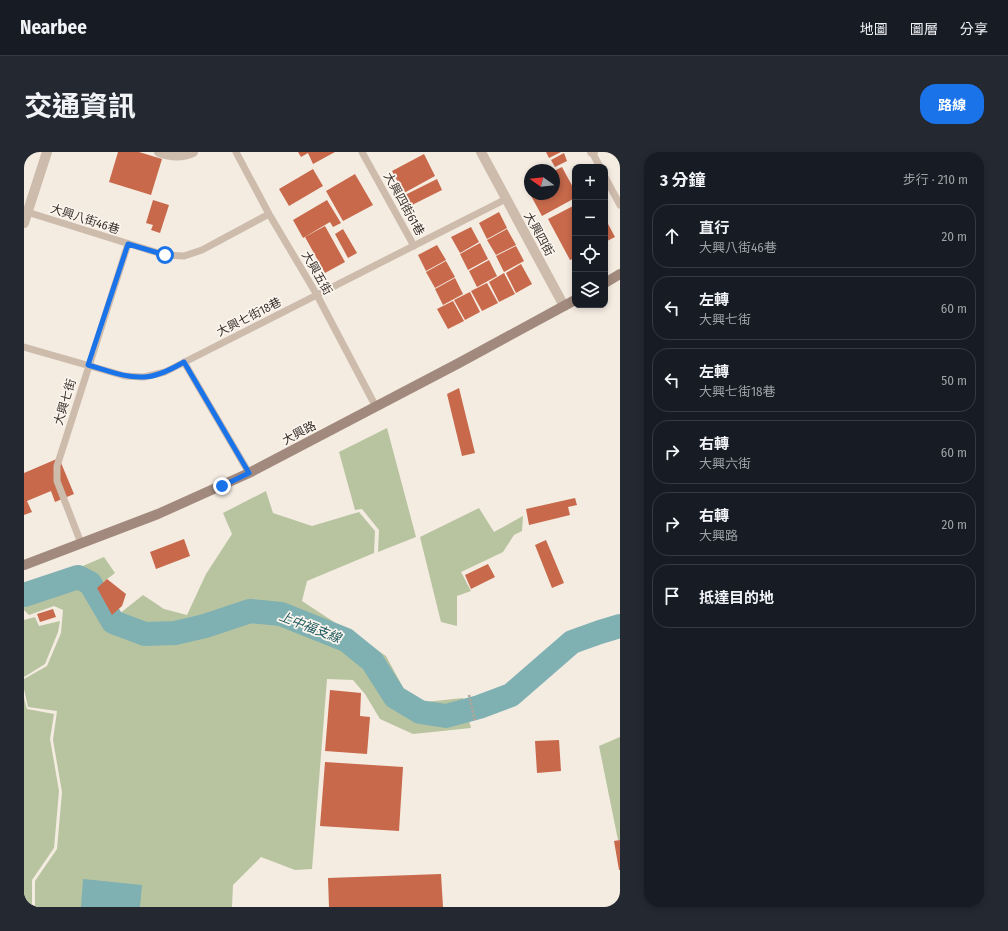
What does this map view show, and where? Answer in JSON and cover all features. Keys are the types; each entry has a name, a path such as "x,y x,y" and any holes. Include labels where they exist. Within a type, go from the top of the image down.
{"street":[{"path":"24,222 47,152"},
{"path":"159,152 185,156 193,152"},
{"name":"大興四街","path":"481,152 564,306"},
{"path":"608,281 620,274"},
{"name":"大興路","path":"24,565 158,514 249,473 376,407 572,302"}],"lane":[{"name":"大興五街","path":"236,152 317,295 376,407"},
{"name":"大興四街61巷","path":"362,152 414,246"},
{"path":"592,152 598,164"},
{"path":"608,183 620,205"},
{"name":"大興七街18巷","path":"24,347 125,376 144,377 165,372 506,199"},
{"name":"大興八街46巷","path":"27,212 165,255 184,256 202,250 270,214"},
{"name":"大興七街","path":"81,543 57,481 57,466 88,365 128,244"},
{"path":"184,362 249,473"}],"path":[{"path":"469,696 475,721"}],"green space":[{"path":"387,428 416,537 378,552 379,530 362,509 355,510 339,452"},
{"path":"266,491 273,513 312,526 359,512 375,531 374,553 307,581 302,601 386,656 405,691 426,702 463,698 471,728 413,734 380,719 365,694 353,680 327,679 312,869 295,870 261,857 233,885 232,907 35,907 35,881 57,849 62,792 53,740 57,711 28,707 24,689 24,679 47,666 61,633 63,610 54,606 29,615 24,610 26,590 104,557 115,573 90,592 109,622 143,595 164,609 187,615 206,574 232,534 223,513"},
{"path":"479,508 494,532 523,516 522,531 514,535 503,552 461,572 471,591 457,596 457,626 441,622 420,537"},
{"path":"35,617 39,626 60,621 58,632 45,664 24,677 24,620"},
{"path":"24,698 27,709 54,714 50,739 59,791 54,848 32,880 32,907 24,907"},
{"path":"620,737 620,840 618,840 599,746"}],"water":[{"path":"83,879 142,885 140,907 81,907"}],"building":[{"path":"118,152 139,152 162,159 151,195 109,182"},
{"path":"298,152 335,152 313,164 308,153 301,157"},
{"path":"546,152 561,152 549,158"},
{"path":"564,153 567,161 560,164 553,164 551,160"},
{"path":"424,154 435,176 404,193 392,171"},
{"path":"562,167 572,185 572,200 542,216 533,200 560,200 560,168"},
{"path":"313,169 323,186 289,206 279,189"},
{"path":"355,174 373,205 343,221 326,191"},
{"path":"437,179 442,190 410,206 405,195"},
{"path":"153,200 169,205 160,233 151,230 153,225 146,223"},
{"path":"327,200 341,223 333,227 330,222 303,238 293,220"},
{"path":"572,207 572,259 570,260 548,219"},
{"path":"499,212 507,228 487,239 479,223"},
{"path":"608,224 615,237 608,240"},
{"path":"325,226 345,262 325,273 305,237"},
{"path":"471,227 479,242 460,253 451,237"},
{"path":"343,229 357,253 348,258 335,234"},
{"path":"507,229 516,245 496,255 487,240"},
{"path":"480,243 488,259 468,270 460,254"},
{"path":"437,245 446,260 426,271 418,255"},
{"path":"516,246 524,261 504,272 496,256"},
{"path":"489,260 497,276 477,287 469,271"},
{"path":"446,261 455,277 435,288 426,272"},
{"path":"521,264 532,284 516,293 506,273"},
{"path":"504,273 515,294 499,302 489,282"},
{"path":"455,278 463,294 443,305 435,289"},
{"path":"487,283 498,303 482,311 471,291"},
{"path":"470,292 480,312 465,320 454,300"},
{"path":"453,301 464,321 448,329 437,309"},
{"path":"459,388 475,453 462,456 447,394"},
{"path":"59,458 74,494 55,502 51,491 27,501 32,512 24,515 24,473"},
{"path":"575,498 577,505 568,507 570,515 529,525 526,509"},
{"path":"184,539 190,556 156,569 150,552"},
{"path":"546,540 564,583 552,588 535,545"},
{"path":"488,564 495,577 471,589 465,575"},
{"path":"107,579 126,594 122,606 112,615 97,588"},
{"path":"53,609 56,617 40,622 37,614"},
{"path":"330,690 361,693 360,716 370,717 367,754 325,751"},
{"path":"559,740 561,771 537,773 535,741"},
{"path":"325,762 403,767 399,831 320,826"},
{"path":"620,840 620,870 619,870 614,841"},
{"path":"441,874 443,907 329,907 328,878"}],"waterway":[{"name":"上中福支線","path":"24,595 78,577 90,583 113,622 145,634 175,633 205,626 250,611 281,614 346,640 372,661 395,697 420,712 446,716 479,707 511,695 572,642 620,626"}],"route":[{"path":"165,255 128,244 88,365 125,376 144,377 165,372 184,362 249,473 222,486"}]}
